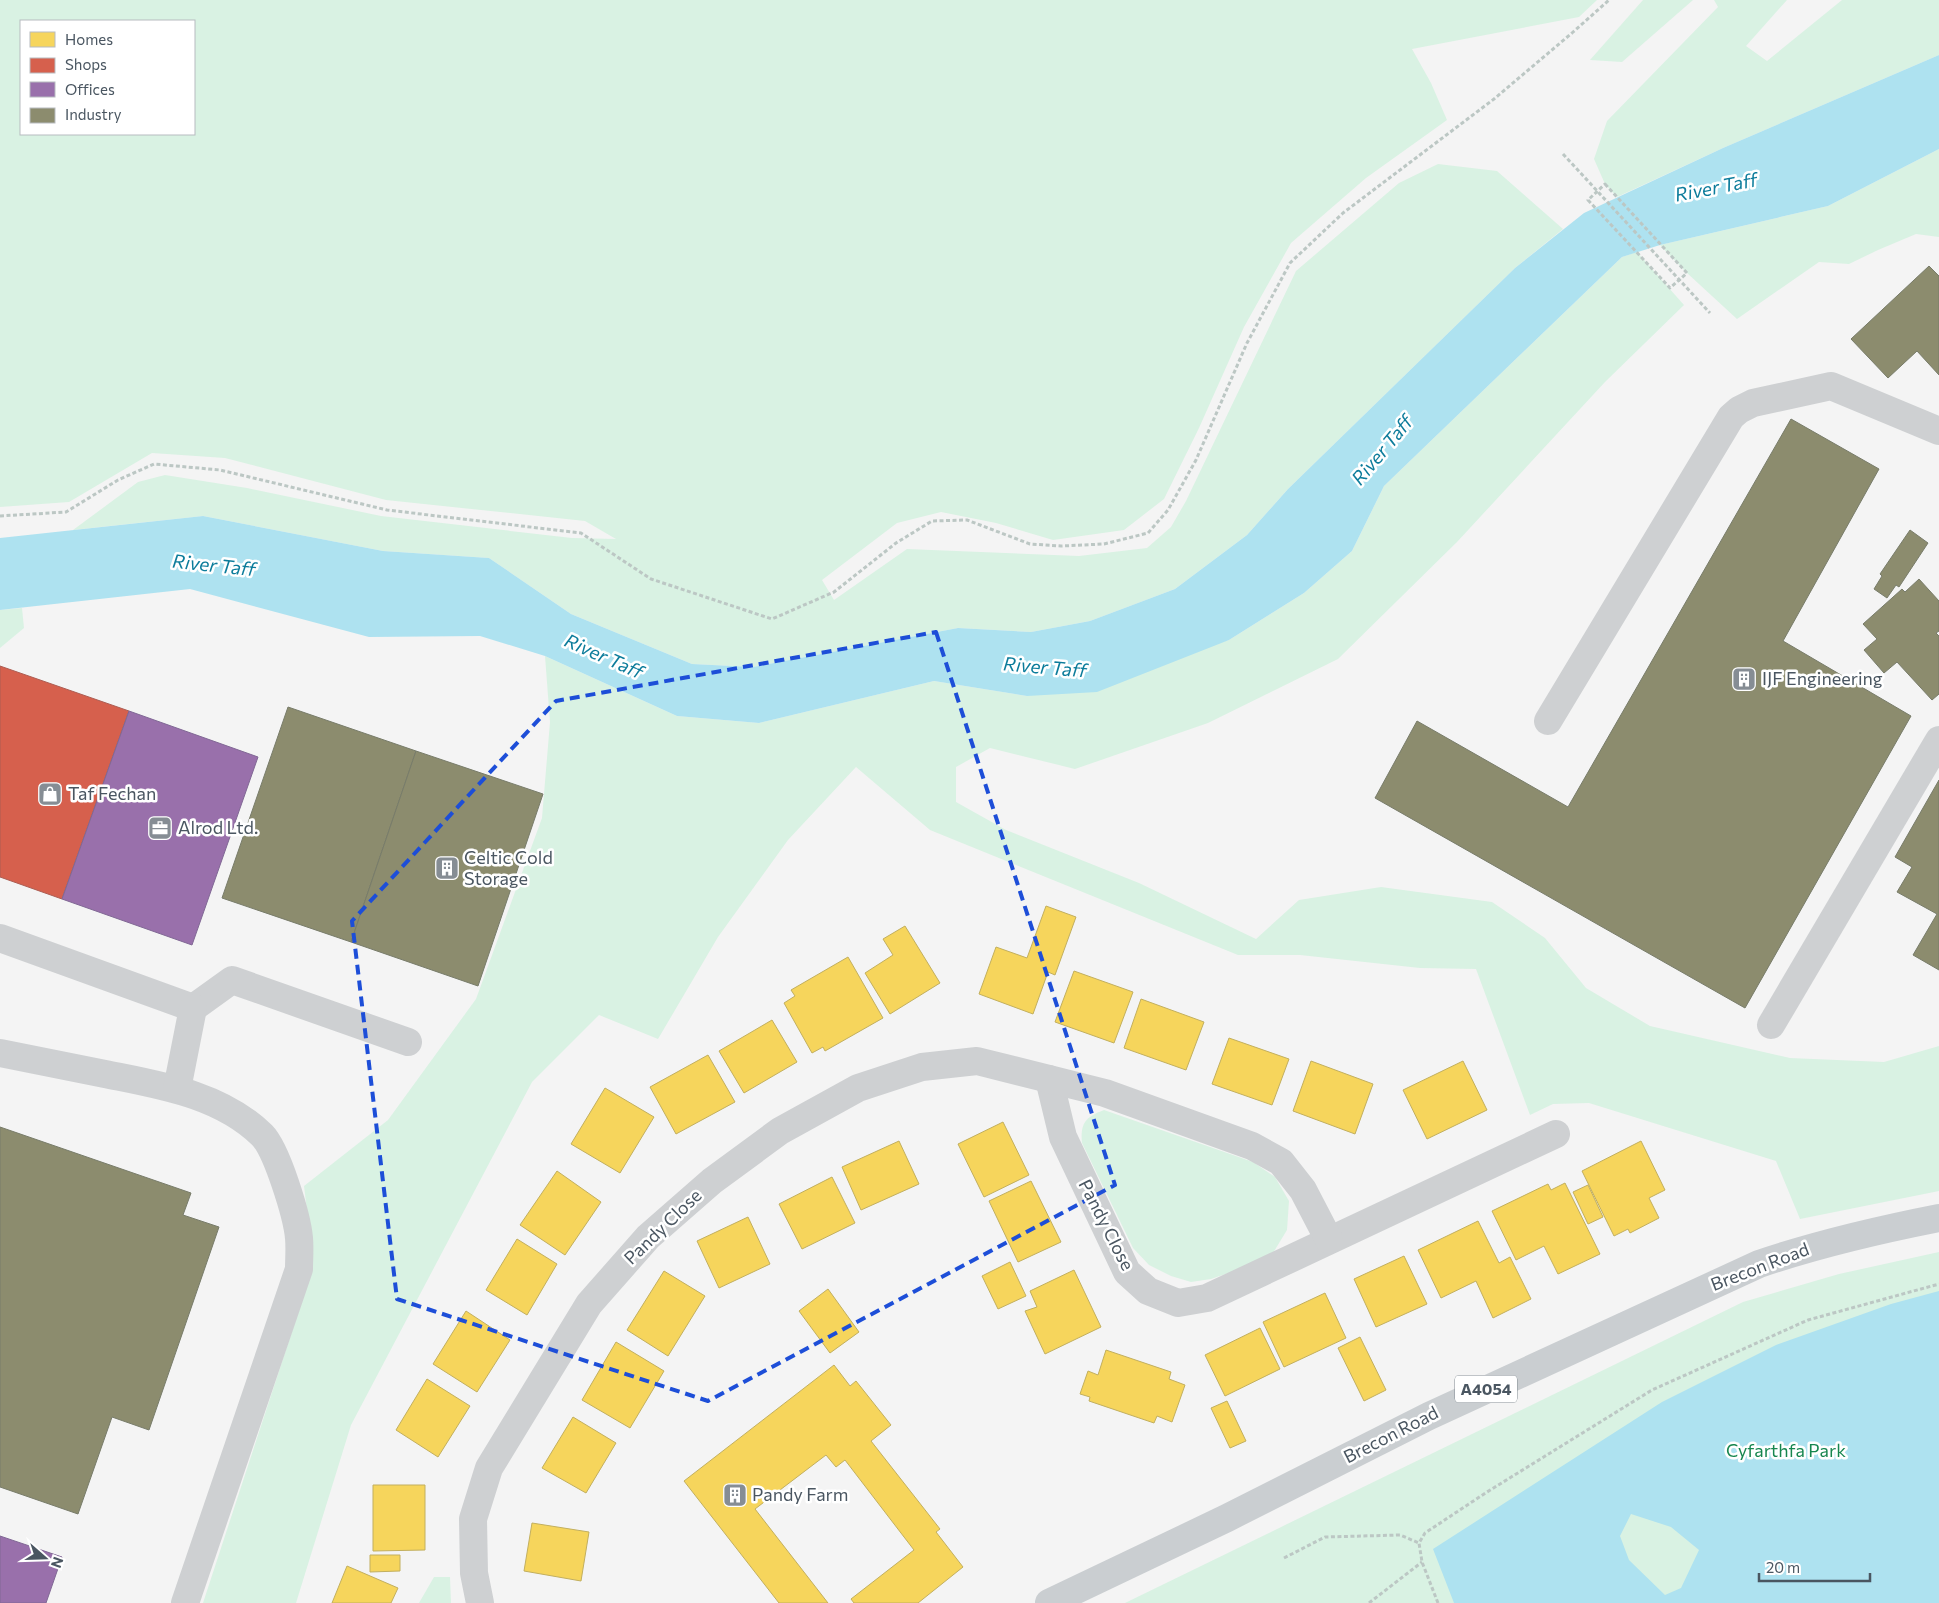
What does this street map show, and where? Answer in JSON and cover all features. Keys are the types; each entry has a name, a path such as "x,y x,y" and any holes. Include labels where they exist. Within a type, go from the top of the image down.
{"main road":[{"name":"Brecon Road","path":"1049,1603 1227,1518 1429,1416 1758,1264 1808,1247 1939,1218"}],"street":[{"path":"1548,721 1728,422 1739,410 1754,403 1831,386 1939,431"},
{"path":"1771,1025 1939,740"},
{"path":"0,938 193,1008"},
{"path":"177,1089 193,1008 232,980 408,1042"},
{"path":"0,1053 177,1089 209,1101 237,1116 263,1136 280,1168 294,1212 299,1238 298,1269 185,1603"},
{"name":"Pandy Close","path":"480,1603 474,1573 472,1519 489,1468 589,1304 648,1237 712,1181 780,1131 858,1088 922,1067 977,1061 1105,1093 1252,1146 1281,1162 1303,1190 1329,1240"},
{"name":"Pandy Close","path":"1049,1079 1063,1137 1127,1272 1148,1292 1178,1303 1207,1298 1556,1134"}],"path":[{"path":"0,516 66,512 118,480 154,464 220,470 387,510 581,533 651,579 772,619 834,592 896,543 932,521 967,520 1030,544 1061,546 1104,544 1148,534 1168,510 1196,460 1247,343 1290,263 1343,213 1494,99 1609,0"},
{"path":"1562,154 1710,313"},
{"path":"1605,184 1687,273 1670,288 1588,200 1597,191 1605,184"},
{"path":"1438,1603 1422,1562 1419,1543 1425,1534 1487,1492 1652,1390 1808,1320 1939,1284"},
{"path":"1284,1558 1325,1537 1400,1535 1419,1543"},
{"path":"1369,1603 1422,1562"}],"highlighted area":[{"path":"936,632 1115,1185 708,1401 397,1299 352,921 556,701"}],"green space":[{"path":"0,0 1597,0 1579,17 1412,49 1431,83 1447,120 1366,178 1291,243 1244,327 1199,428 1164,499 1124,530 1053,540 996,523 941,512 897,523 822,580 834,600 907,549 1079,556 1147,548 1171,527 1186,501 1296,271 1399,183 1438,164 1497,171 1563,229 1515,268 1288,489 1247,535 1175,589 1090,621 1031,632 958,628 753,667 692,664 571,614 489,558 383,551 203,516 73,530 138,482 165,475 247,488 381,516 572,538 616,539 585,521 386,500 225,458 152,453 69,502 0,507"},
{"path":"1643,0 1693,0 1622,62 1590,60"},
{"path":"1714,0 1787,0 1746,46 1767,61 1842,0 1939,0 1939,55 1723,148 1617,197 1605,184 1594,159 1607,121 1718,7"},
{"path":"1939,149 1939,237 1916,234 1849,264 1819,262 1737,319 1660,245 1828,206"},
{"path":"1637,252 1684,305 1605,382 1457,542 1338,659 1208,723 1075,769 990,748 956,767 956,802 1006,830 1139,883 1256,939 1299,900 1381,887 1492,902 1545,938 1586,988 1650,1026 1790,1058 1884,1062 1939,1046 1939,1191 1800,1219 1776,1161 1589,1103 1553,1104 1530,1115 1476,969 1420,968 1300,955 1238,955 930,830 856,767 788,840 718,937 658,1039 599,1015 532,1082 351,1425 296,1603 203,1603 300,1307 313,1260 304,1186 388,1120 476,999 542,818 550,722 545,656 677,716 759,723 934,681 1027,696 1229,640 1304,593 1352,551 1384,486 1622,257"},
{"path":"22,608 24,628 0,648 0,610"},
{"path":"1104,1110 1253,1162 1275,1177 1289,1201 1287,1230 1273,1253 1249,1266 1211,1279 1191,1282 1171,1276 1149,1265 1133,1248 1082,1143 1082,1131 1085,1122 1092,1115"},
{"name":"Cyfarthfa Park","path":"1939,1252 1939,1603 1125,1603 1743,1302 1839,1274"},
{"path":"434,1577 450,1577 451,1603 419,1603"}],"water":[{"name":"River Taff","path":"1939,55 1939,149 1828,206 1660,245 1622,257 1384,486 1352,551 1304,593 1229,640 1097,692 1027,696 934,681 759,723 677,716 545,656 480,636 369,637 190,589 0,610 0,538 203,516 383,551 489,558 571,614 692,664 753,667 958,628 1031,632 1090,621 1175,589 1247,535 1288,489 1515,268 1584,213 1723,148"},
{"name":"Cyfarthfa Park","path":"1939,1291 1939,1603 1454,1603 1433,1549 1662,1402 1776,1345 1891,1304","holes":["1631,1514 1671,1527 1699,1550 1681,1588 1665,1595 1629,1560 1620,1536"]}],"building: Homes":[{"path":"1046,906 1076,917 1055,975 1048,972 1033,1014 979,994 996,947 1027,958"},
{"path":"905,926 940,983 890,1014 865,973 893,955 883,939"},
{"path":"848,957 883,1018 825,1051 823,1047 812,1053 784,1003 795,996 791,990"},
{"path":"1074,971 1133,992 1114,1043 1055,1022"},
{"path":"1141,999 1204,1022 1186,1070 1124,1048"},
{"path":"772,1020 797,1062 744,1093 719,1051"},
{"path":"1229,1038 1289,1059 1272,1105 1212,1084"},
{"path":"708,1055 735,1102 676,1134 650,1087"},
{"path":"1311,1061 1373,1084 1355,1134 1293,1111"},
{"path":"1463,1061 1487,1110 1427,1139 1403,1090"},
{"path":"605,1088 654,1117 620,1173 571,1144"},
{"path":"1003,1122 1029,1175 984,1197 958,1144"},
{"path":"899,1141 919,1184 861,1210 842,1167"},
{"path":"1641,1141 1665,1190 1649,1198 1659,1218 1630,1233 1628,1229 1614,1236 1582,1171"},
{"path":"557,1171 601,1202 565,1255 520,1225"},
{"path":"832,1177 855,1223 802,1249 779,1204"},
{"path":"1031,1181 1061,1242 1018,1262 989,1201"},
{"path":"1565,1183 1600,1254 1558,1274 1544,1246 1516,1260 1492,1211 1548,1184 1551,1190"},
{"path":"1588,1185 1603,1217 1588,1224 1573,1192"},
{"path":"748,1217 770,1264 719,1288 697,1241"},
{"path":"1478,1221 1499,1263 1510,1257 1531,1299 1493,1318 1476,1281 1441,1298 1418,1250"},
{"path":"517,1239 557,1264 527,1315 486,1290"},
{"path":"1404,1256 1427,1304 1376,1327 1354,1279"},
{"path":"1010,1262 1026,1296 998,1309 982,1276"},
{"path":"1074,1270 1101,1327 1045,1354 1025,1311 1037,1307 1030,1291"},
{"path":"664,1271 705,1296 668,1356 627,1330"},
{"path":"828,1289 859,1332 830,1353 799,1311"},
{"path":"1325,1293 1346,1338 1284,1367 1263,1322"},
{"path":"466,1311 510,1340 477,1392 433,1364"},
{"path":"1260,1328 1280,1369 1225,1396 1205,1355"},
{"path":"1360,1337 1386,1390 1364,1401 1338,1348"},
{"path":"616,1342 664,1371 630,1428 582,1400"},
{"path":"1106,1350 1171,1372 1169,1379 1185,1385 1172,1422 1157,1416 1154,1423 1089,1401 1090,1397 1080,1394 1088,1371 1098,1375"},
{"name":"Pandy Farm","path":"834,1365 850,1386 856,1381 891,1425 871,1441 940,1529 936,1532 963,1567 918,1603 854,1603 851,1599 914,1550 845,1460 836,1467 826,1455 755,1509 828,1603 779,1603 684,1481"},
{"path":"427,1379 470,1406 438,1457 396,1430"},
{"path":"1227,1401 1246,1441 1230,1448 1211,1408"},
{"path":"573,1417 616,1443 586,1493 542,1468"},
{"path":"373,1485 425,1485 425,1550 373,1551"},
{"path":"532,1523 589,1532 581,1581 524,1571"},
{"path":"370,1555 400,1555 400,1571 370,1572"},
{"path":"347,1566 398,1588 391,1603 332,1603"}],"building: Shops":[{"name":"Taf Fechan","path":"0,666 129,711 62,899 0,877"}],"building: Offices":[{"name":"Alrod Ltd.","path":"129,711 258,757 192,945 62,899"},
{"path":"0,1536 62,1557 46,1603 0,1603"}],"building: Industry":[{"path":"1929,266 1939,276 1939,375 1917,351 1888,378 1851,339"},
{"name":"IJF Engineering","path":"1791,419 1879,469 1783,641 1911,716 1745,1008 1375,798 1417,721 1568,807"},
{"path":"1910,530 1928,543 1899,587 1896,585 1887,598 1874,589 1882,576 1880,574"},
{"path":"1919,579 1939,601 1939,631 1936,633 1939,636 1939,694 1932,700 1897,662 1884,673 1864,650 1877,639 1863,624 1902,589 1905,592"},
{"path":"288,707 416,751 351,942 222,898"},
{"name":"Celtic Cold Storage","path":"416,751 543,794 478,986 351,942"},
{"path":"1939,780 1939,970 1913,955 1937,914 1897,892 1912,867 1895,857"},
{"path":"0,1127 191,1193 183,1215 219,1227 149,1430 112,1417 78,1514 0,1487"}],"place":[{"name":"IJF Engineering","path":"1744,679"},
{"name":"Taf Fechan","path":"50,794"},
{"name":"Alrod Ltd.","path":"160,828"},
{"name":"Celtic Cold Storage","path":"447,868"},
{"name":"Pandy Farm","path":"735,1495"}]}
